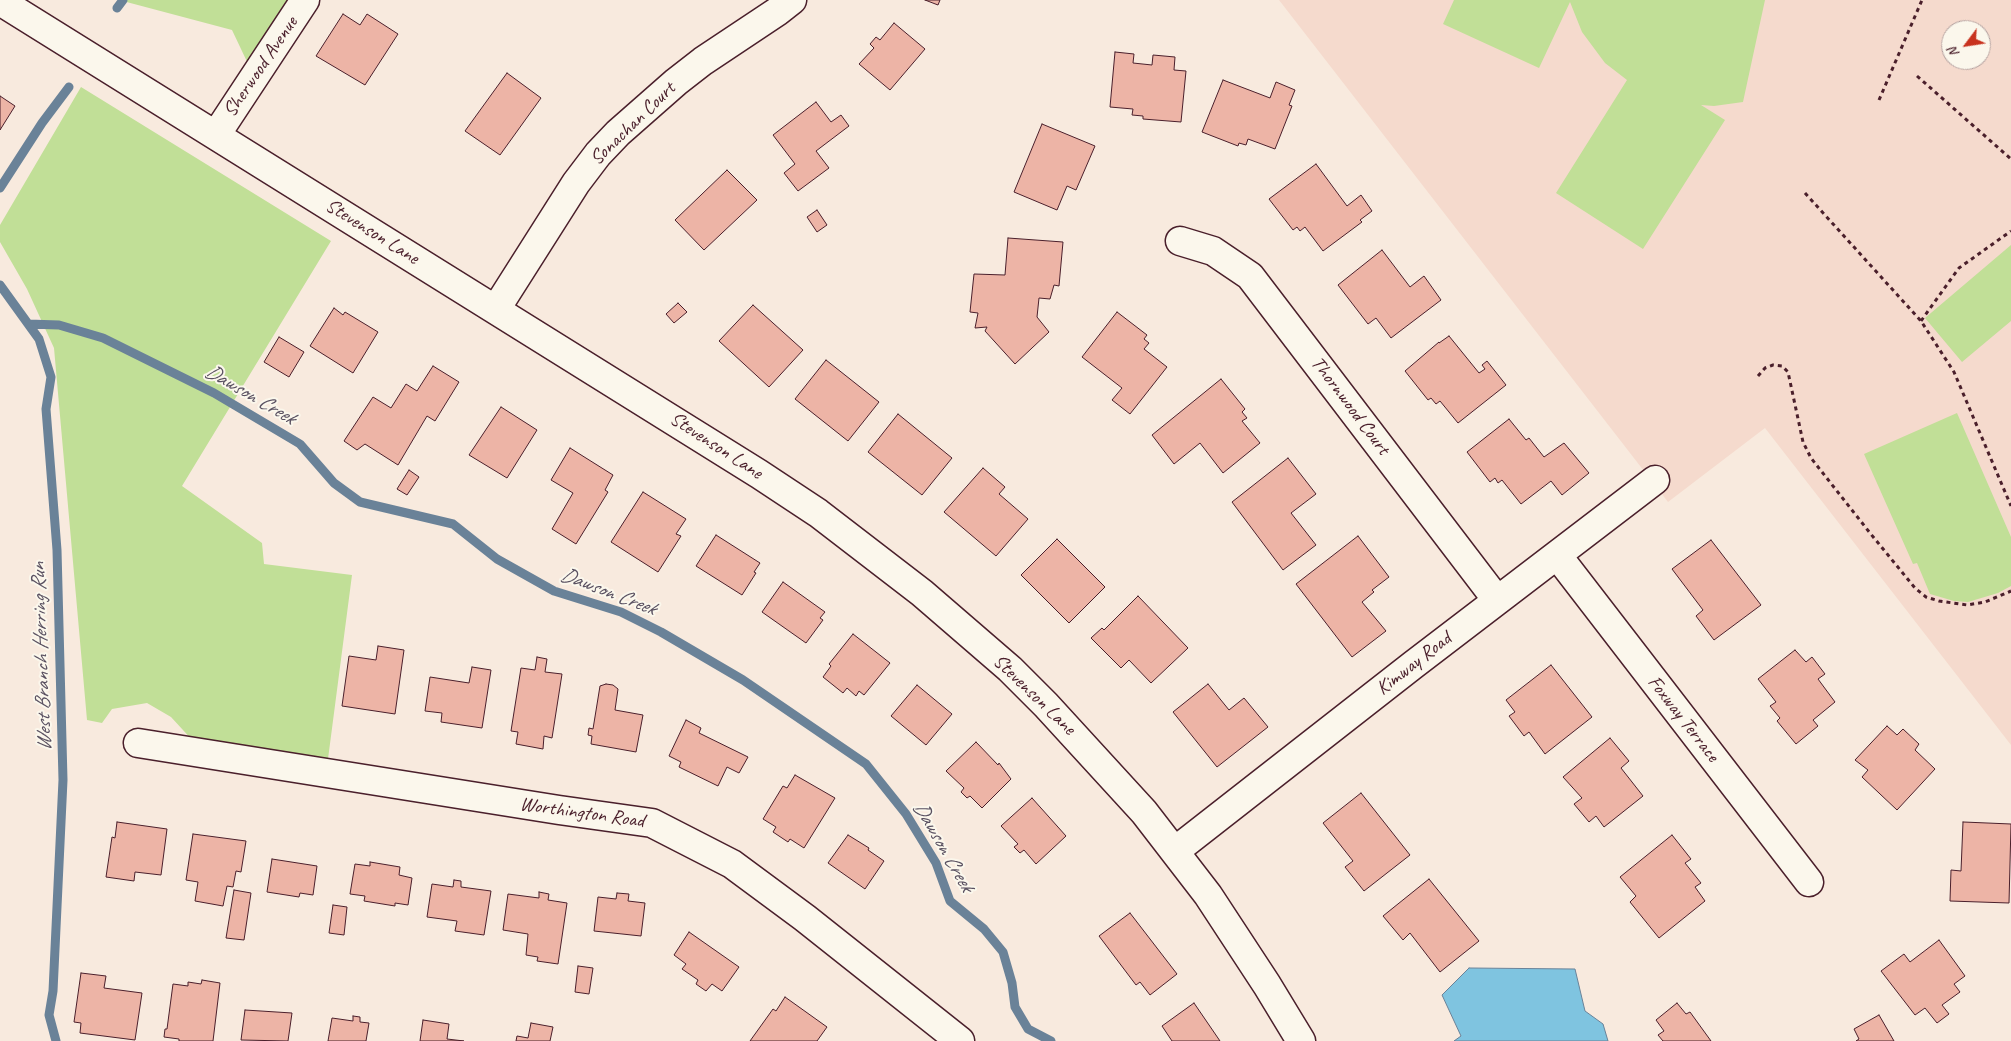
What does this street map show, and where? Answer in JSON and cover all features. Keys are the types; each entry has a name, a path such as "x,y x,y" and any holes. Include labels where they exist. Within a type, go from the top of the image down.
{"street":[{"name":"Sherwood Avenue","path":"216,135 305,0"},
{"name":"Sonachan Court","path":"496,309 576,183 598,154 618,133 662,94 704,61 792,0"},
{"name":"Stevenson Lane","path":"0,1 767,479 818,514 914,587 996,657 1046,705 1119,784 1175,851 1208,895 1268,985 1301,1041"},
{"name":"Thornwood Court","path":"1180,241 1213,250 1250,276 1497,600"},
{"name":"Kimway Road","path":"1175,851 1497,600 1656,480"},
{"name":"Foxway Terrace","path":"1557,555 1809,882"},
{"name":"Worthington Road","path":"138,743 652,823 732,864 805,918 960,1041"}],"path":[{"path":"1879,100 1922,0"},
{"path":"1917,76 2011,159"},
{"path":"1805,193 1921,321 1954,372 2011,506"},
{"path":"1921,321 1959,268 2011,231"},
{"path":"1758,376 1765,368 1773,365 1782,366 1788,372 1803,442 1811,458 1915,588 1926,597 1967,605 1984,602 2011,591"}],"shaded area":[{"path":"1279,0 2011,0 2011,745 1765,428 1668,502"}],"green space":[{"path":"119,0 301,0 250,68 232,30"},
{"path":"1454,0 1765,0 1743,102 1714,106 1701,105 1725,120 1643,249 1556,193 1627,80 1605,63 1582,32 1570,2 1539,68 1443,24"},
{"path":"81,87 331,241 182,486 262,543 264,564 352,575 328,759 194,742 171,717 147,703 112,709 102,723 87,720 54,348 27,289 0,242 0,225"},
{"path":"2011,245 2011,321 1962,362 1925,318"},
{"path":"1957,413 2011,537 2011,586 1998,593 1968,602 1954,601 1930,594 1917,563 1913,564 1864,454"}],"water":[{"path":"1469,968 1575,969 1585,1011 1603,1024 1608,1041 1454,1041 1461,1036 1442,995"}],"building":[{"path":"925,0 940,0 938,5"},
{"path":"343,14 360,25 367,14 398,34 365,85 316,56"},
{"path":"894,23 925,49 890,90 859,64 874,48 870,44 876,37 880,40"},
{"path":"1115,52 1134,54 1133,63 1152,65 1153,55 1175,57 1174,70 1186,71 1181,122 1143,119 1143,116 1132,115 1133,109 1110,107"},
{"path":"507,73 541,98 500,155 465,131"},
{"path":"1223,80 1270,98 1276,82 1295,90 1289,105 1292,106 1275,149 1248,139 1246,145 1239,143 1238,146 1202,132"},
{"path":"0,96 15,106 0,130"},
{"path":"816,102 831,122 841,115 849,126 816,151 829,168 798,191 784,173 795,164 773,135"},
{"path":"1042,124 1095,146 1076,190 1067,186 1057,210 1014,192"},
{"path":"1316,164 1347,206 1361,195 1372,211 1360,220 1362,222 1323,251 1305,227 1300,231 1297,227 1293,230 1269,199"},
{"path":"727,170 757,200 704,250 675,220"},
{"path":"817,210 827,225 817,232 807,217"},
{"path":"1008,238 1063,242 1059,286 1054,285 1050,299 1039,298 1037,317 1049,332 1015,364 985,331 987,327 975,328 978,313 970,312 974,274 1005,275"},
{"path":"1382,250 1410,287 1424,276 1441,300 1391,338 1376,318 1368,324 1338,285"},
{"path":"678,303 687,312 674,323 666,314"},
{"path":"753,305 803,350 769,387 719,341"},
{"path":"334,308 343,315 345,312 378,332 353,373 310,346"},
{"path":"1117,312 1147,335 1144,339 1149,343 1144,349 1167,367 1130,414 1112,400 1122,388 1082,357"},
{"path":"1449,336 1479,373 1485,369 1482,365 1487,361 1506,385 1458,423 1440,401 1436,404 1431,398 1428,400 1405,371 1439,342"},
{"path":"279,337 304,352 289,377 264,362"},
{"path":"826,360 879,402 848,441 795,399"},
{"path":"433,366 459,382 435,421 427,416 398,465 365,444 357,450 344,441 373,397 391,408 406,384 417,391"},
{"path":"1221,379 1245,409 1242,412 1247,418 1242,421 1260,443 1223,473 1200,443 1174,464 1152,435"},
{"path":"501,407 537,430 507,478 469,455"},
{"path":"898,414 952,458 922,495 868,452"},
{"path":"1509,419 1526,440 1529,438 1544,457 1564,443 1589,473 1562,495 1551,481 1521,504 1502,480 1498,483 1495,478 1490,482 1467,452"},
{"path":"570,448 613,475 605,490 608,492 576,544 552,529 573,493 551,480"},
{"path":"1288,458 1316,494 1291,513 1316,545 1283,570 1232,502"},
{"path":"983,468 1005,487 999,494 1028,519 996,556 944,512"},
{"path":"409,470 419,477 407,495 397,489"},
{"path":"643,492 686,519 676,534 681,536 658,572 611,542"},
{"path":"716,535 760,563 742,595 696,566"},
{"path":"1358,536 1389,577 1372,590 1374,592 1362,602 1386,631 1352,657 1296,584"},
{"path":"1057,539 1105,587 1069,623 1021,575"},
{"path":"1711,540 1761,605 1714,640 1696,616 1703,610 1672,569"},
{"path":"783,582 825,612 820,618 823,620 806,643 762,612"},
{"path":"1138,596 1188,648 1151,683 1129,660 1121,668 1091,638 1102,628 1104,630"},
{"path":"853,634 890,663 864,695 859,691 856,696 847,688 843,693 823,677 831,666 829,664"},
{"path":"378,646 404,650 395,714 342,706 349,656 376,660"},
{"path":"1795,650 1806,662 1812,657 1825,674 1818,679 1835,702 1813,720 1818,726 1796,744 1777,721 1780,718 1770,706 1776,702 1758,679"},
{"path":"537,657 547,659 545,672 562,674 552,738 544,736 543,749 516,744 518,732 511,731 521,668 535,670"},
{"path":"1551,665 1592,717 1545,754 1529,732 1524,736 1509,716 1515,712 1506,700"},
{"path":"472,667 491,670 482,728 441,722 442,713 425,711 430,677 469,683"},
{"path":"606,684 613,685 618,689 615,710 643,715 636,752 591,744 592,736 588,735 589,728 593,729 600,686"},
{"path":"1208,684 1229,710 1244,698 1268,727 1217,767 1173,712"},
{"path":"917,685 952,714 926,745 891,716"},
{"path":"686,720 701,728 699,733 748,757 739,773 727,767 718,786 679,767 681,762 669,756"},
{"path":"1887,726 1897,735 1903,729 1919,744 1915,750 1935,769 1897,810 1862,777 1868,770 1855,760"},
{"path":"1610,738 1629,761 1621,768 1643,796 1604,827 1596,816 1589,822 1574,804 1582,798 1563,777"},
{"path":"976,742 998,765 999,763 1011,779 982,808 970,796 967,798 961,792 964,788 946,771"},
{"path":"795,775 835,798 804,848 790,839 788,842 773,832 776,827 763,819 783,786 787,788"},
{"path":"1361,793 1410,855 1364,891 1345,867 1353,861 1323,823"},
{"path":"1032,798 1066,836 1036,864 1024,850 1020,853 1014,847 1018,844 1001,826"},
{"path":"117,822 167,829 161,875 135,872 134,881 106,877 112,837 115,838"},
{"path":"1963,822 2011,824 2009,903 1950,901 1951,870 1961,871"},
{"path":"193,834 246,841 241,872 236,871 233,887 227,886 223,906 195,901 198,882 186,880"},
{"path":"848,835 869,848 868,850 884,861 865,889 828,863"},
{"path":"1672,835 1691,859 1685,863 1701,883 1695,887 1705,901 1659,938 1630,902 1636,896 1620,877"},
{"path":"272,859 317,866 313,895 300,893 299,897 267,892"},
{"path":"370,862 400,867 399,875 412,878 408,905 395,903 395,906 364,901 365,896 350,894 355,864 370,866"},
{"path":"1429,879 1479,941 1440,972 1410,933 1403,940 1383,916"},
{"path":"454,880 461,881 461,887 491,891 484,935 455,931 457,921 427,917 432,884 453,887"},
{"path":"234,890 251,893 244,940 226,938"},
{"path":"539,892 549,894 548,900 567,903 558,964 537,961 538,957 526,955 528,934 503,930 508,894 539,898"},
{"path":"617,893 629,894 628,901 645,903 641,936 594,931 598,897 616,899"},
{"path":"333,905 347,907 344,935 329,933"},
{"path":"1130,913 1177,974 1150,995 1140,982 1136,985 1099,936"},
{"path":"689,932 739,967 722,991 712,984 706,991 696,984 698,980 682,969 686,964 674,955"},
{"path":"1939,940 1965,976 1954,984 1960,992 1942,1005 1949,1014 1937,1023 1925,1008 1915,1015 1881,971 1904,954 1910,962"},
{"path":"578,966 593,968 589,994 575,992"},
{"path":"81,973 106,976 104,988 142,993 135,1040 80,1033 81,1023 74,1022"},
{"path":"202,980 220,983 213,1041 179,1041 179,1039 164,1037 165,1029 167,1029 173,984 188,986 188,982 201,984"},
{"path":"785,997 827,1027 817,1041 750,1041 773,1009 776,1011"},
{"path":"1194,1003 1220,1041 1172,1041 1162,1026"},
{"path":"1677,1003 1686,1014 1690,1012 1711,1041 1663,1041 1658,1035 1664,1031 1656,1020"},
{"path":"245,1010 292,1013 288,1041 241,1040"},
{"path":"1879,1015 1894,1041 1856,1041 1859,1039 1854,1029"},
{"path":"353,1016 360,1017 360,1022 369,1023 366,1041 328,1041 332,1018 353,1021"},
{"path":"423,1020 449,1024 447,1039 464,1041 420,1041"},
{"path":"531,1023 553,1027 550,1041 516,1041 517,1036 528,1038"}],"waterway":[{"name":"West Branch Herring Run","path":"117,8 123,0"},
{"name":"West Branch Herring Run","path":"0,188 42,123 69,87"},
{"name":"West Branch Herring Run","path":"0,285 39,339 51,377 46,409 57,550 63,780 53,991 49,1015 56,1041"},
{"name":"Dawson Creek","path":"28,324 59,325 103,338 214,393 300,444 334,483 360,502 453,524 497,559 554,591 621,612 661,632 743,680 866,764 906,814 936,863 950,901 984,929 1003,952 1012,983 1015,1007 1028,1029 1051,1041"}]}
